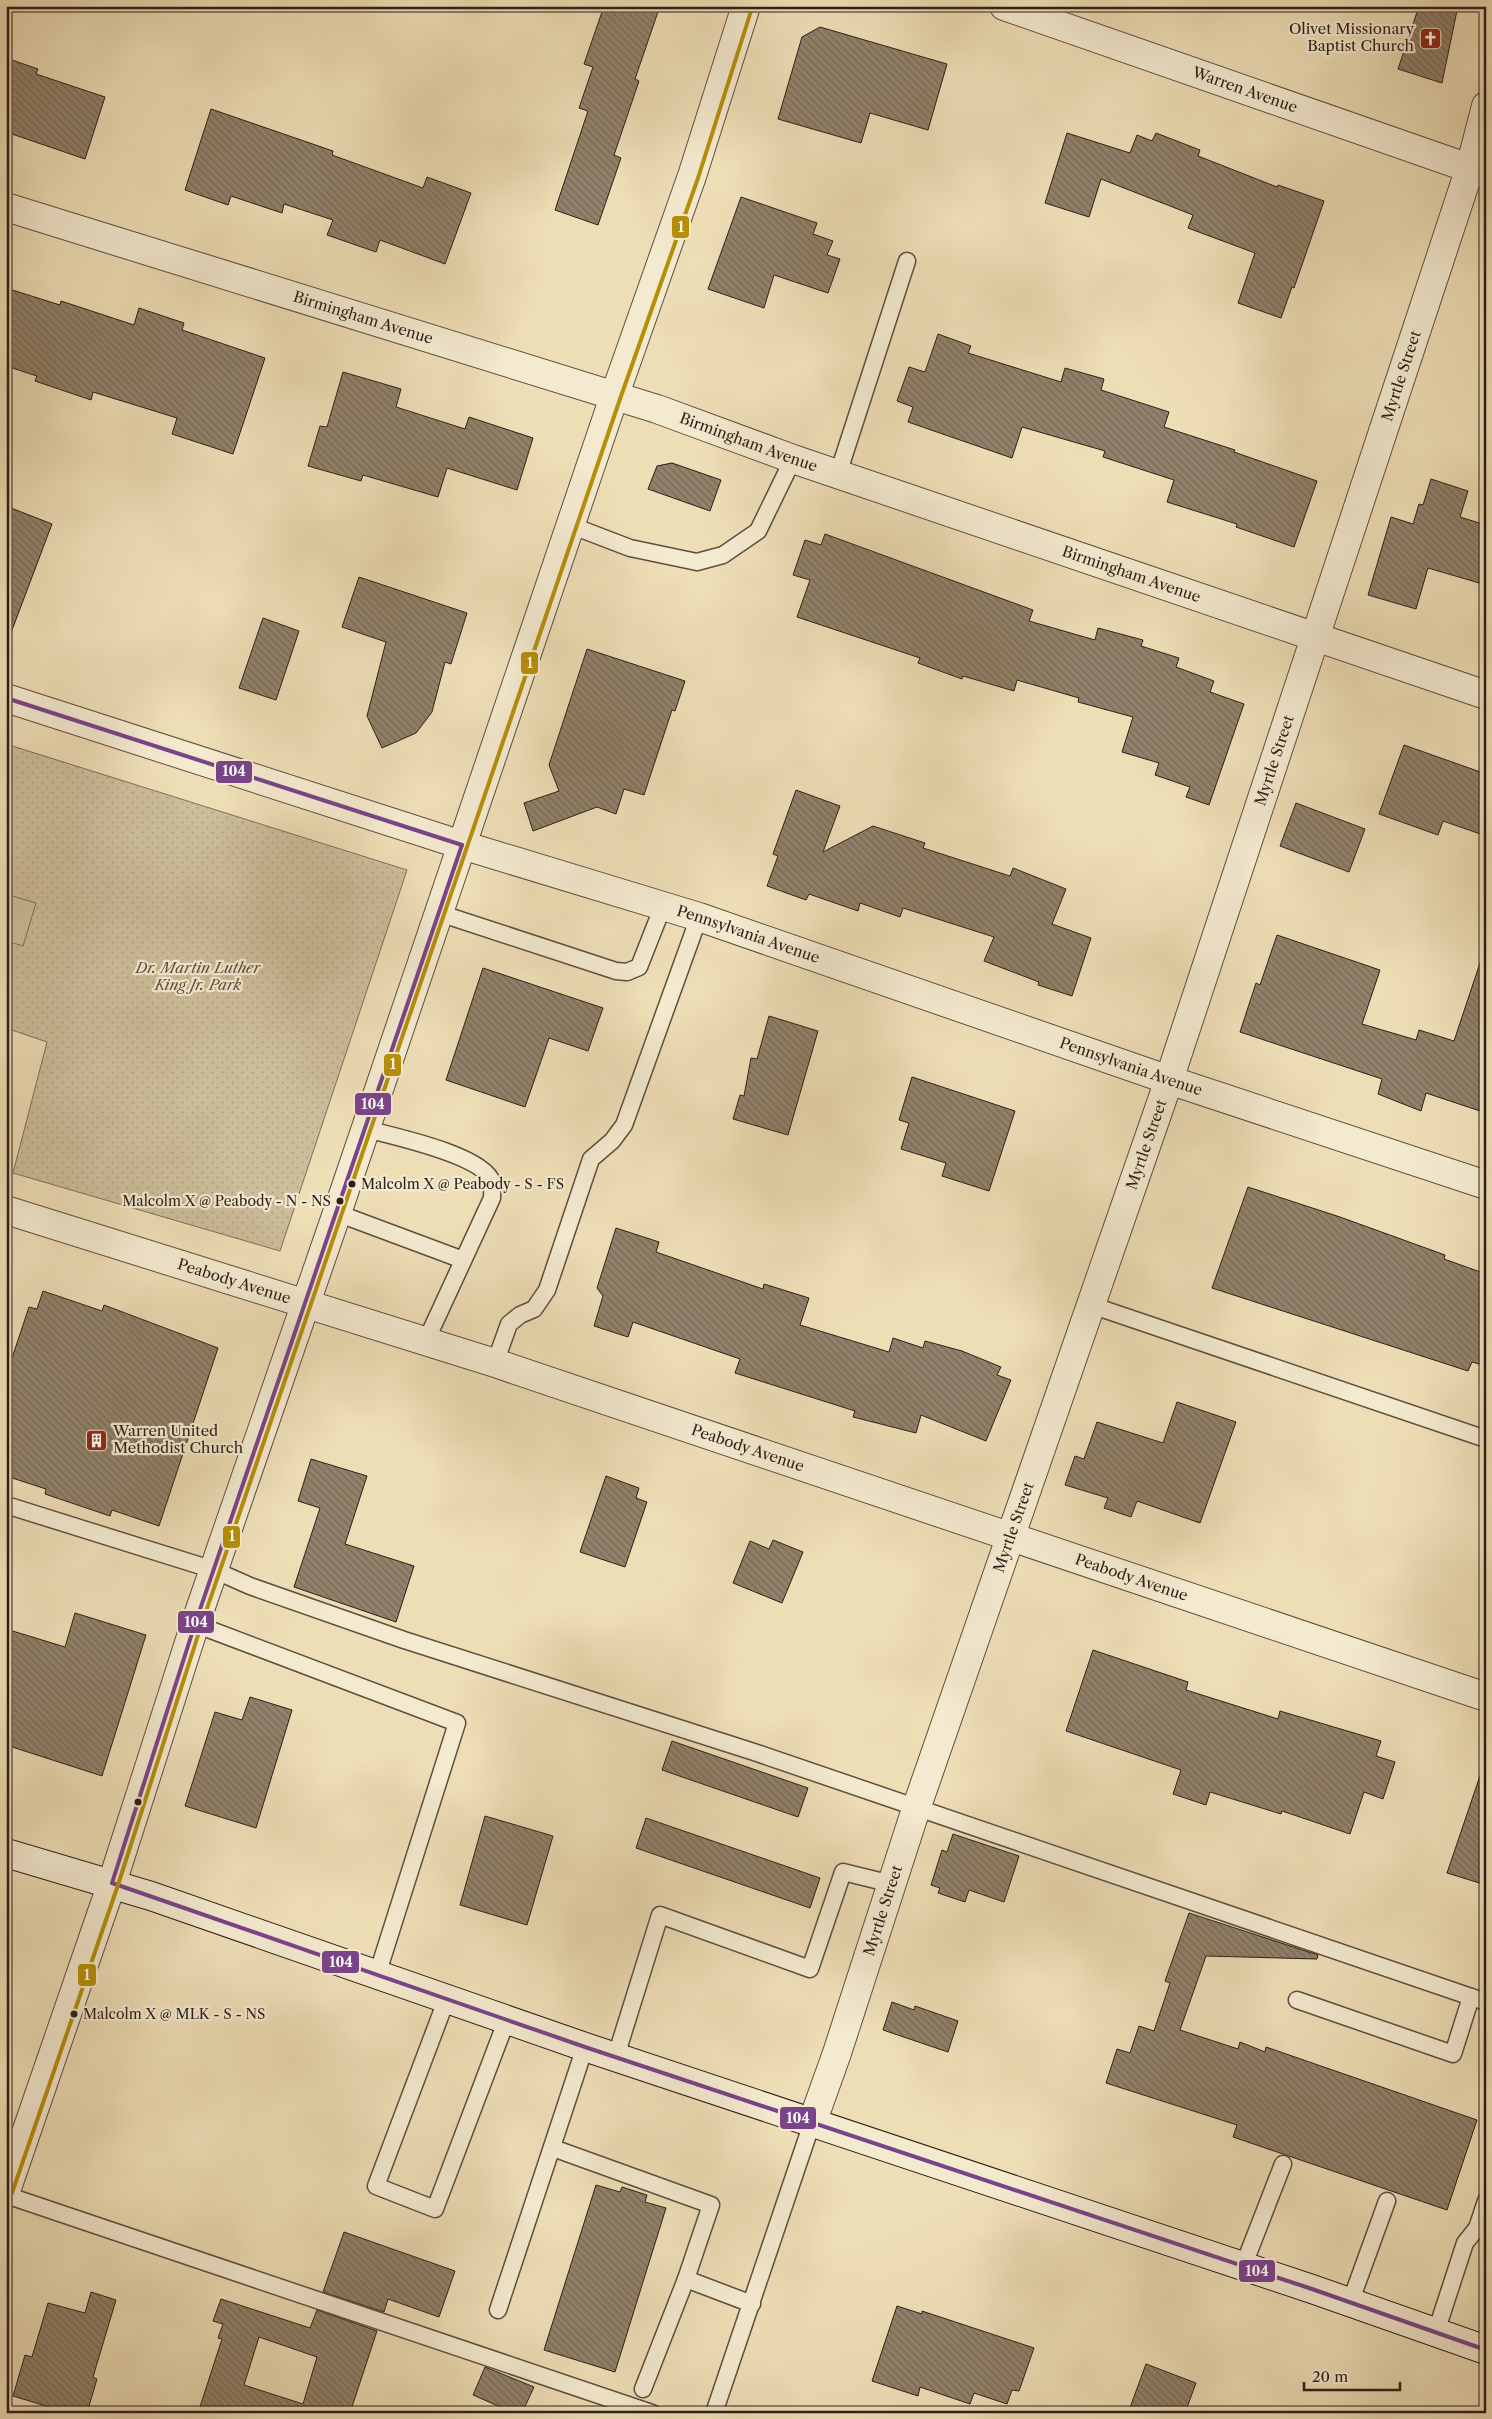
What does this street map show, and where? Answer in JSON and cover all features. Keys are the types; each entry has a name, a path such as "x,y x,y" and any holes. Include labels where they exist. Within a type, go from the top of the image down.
{"street":[{"path":"6,2191 112,1883 195,1624 366,1129 570,525 692,176 746,6"},
{"name":"Warren Avenue","path":"1004,6 1478,171"},
{"name":"Myrtle Street","path":"812,2123 833,2067 916,1809 1169,1080 1314,638 1478,171 1486,106"},
{"name":"Birmingham Avenue","path":"6,207 657,409 793,459 1486,695"},
{"name":"Pennsylvania Avenue","path":"6,698 462,845 698,917 1169,1080 1486,1185"},
{"name":"Peabody Avenue","path":"6,1210 495,1363 1486,1697"},
{"path":"6,1853 112,1883 507,2018 585,2047 1486,2350"}],"lane":[{"path":"838,474 907,261"},
{"path":"570,525 630,548 697,562 723,554 758,530 793,459"},
{"path":"439,913 616,971 627,972 639,967 663,906"},
{"path":"495,1363 509,1324 520,1315 534,1309 547,1290 591,1159 612,1141 624,1125 698,917"},
{"path":"366,1129 450,1153 482,1168 492,1182 492,1198 426,1341"},
{"path":"337,1213 462,1260"},
{"path":"1091,1305 1486,1439"},
{"path":"6,1505 214,1570 250,1586 404,1640 754,1752 916,1809 1478,1999 1452,2054 1297,2000"},
{"path":"195,1624 457,1723 377,1975"},
{"path":"616,2056 660,1915 810,1969 843,1872 892,1884"},
{"path":"447,1998 376,2186 435,2209 507,2018"},
{"path":"498,2310 585,2047"},
{"path":"714,2413 812,2123"},
{"path":"553,2148 711,2206 686,2279 643,2389"},
{"path":"1243,2267 1283,2164"},
{"path":"6,2195 652,2413"},
{"path":"1350,2303 1386,2201"},
{"path":"1436,2332 1465,2243 1477,2228 1486,2201"},
{"path":"686,2279 752,2304"}],"green space":[{"name":"Dr. Martin Luther King Jr. Park","path":"6,744 407,870 280,1251 13,1173 47,1042 6,1028"},
{"path":"6,894 36,903 23,946 6,941"}],"building":[{"path":"604,6 660,6 635,79 639,81 614,155 621,158 598,225 555,210 588,111 579,108 593,67 584,64"},
{"name":"Olivet Missionary Baptist Church","path":"1419,6 1458,6 1442,83 1398,69"},
{"path":"820,27 947,64 928,130 870,113 861,143 778,119 802,37"},
{"path":"6,58 38,69 36,74 105,97 85,159 6,132"},
{"path":"211,109 333,151 332,155 423,188 427,177 471,193 445,264 380,240 376,252 327,235 333,220 284,204 282,213 231,196 228,205 185,190"},
{"path":"1067,133 1130,153 1137,135 1152,141 1156,133 1200,150 1198,156 1277,187 1278,185 1324,201 1294,288 1292,287 1281,318 1238,303 1255,253 1188,228 1193,215 1101,179 1089,217 1045,203"},
{"path":"741,197 817,223 813,234 833,241 827,255 840,259 828,293 774,275 764,308 708,289"},
{"path":"6,288 60,305 61,301 134,325 139,308 184,323 182,330 265,358 233,454 172,434 177,418 93,392 91,400 35,381 37,376 6,366"},
{"path":"938,334 971,346 968,353 1061,382 1065,368 1104,379 1101,390 1169,412 1164,427 1235,450 1234,452 1317,481 1294,547 1236,527 1237,524 1167,502 1174,480 1103,457 1105,451 1022,427 1012,458 908,422 913,407 897,401 909,367 925,372"},
{"path":"343,372 401,389 396,407 465,429 469,417 533,438 517,490 447,468 438,497 363,475 361,481 308,466 320,426 327,427"},
{"path":"672,463 721,480 710,511 648,489 657,466"},
{"path":"1431,479 1468,491 1460,517 1486,525 1486,585 1428,568 1416,609 1368,595 1391,517 1413,524 1419,504 1423,505"},
{"path":"6,506 52,524 9,638 6,637"},
{"path":"825,534 1033,610 1029,621 1095,640 1098,628 1143,640 1141,646 1179,658 1176,667 1214,681 1210,692 1244,704 1209,805 1186,797 1190,787 1155,775 1159,763 1122,752 1133,717 1078,702 1079,698 1017,680 1014,691 963,676 962,679 918,663 920,658 797,617 810,580 793,575 805,540 821,545"},
{"path":"359,577 467,613 451,664 445,662 432,712 416,733 382,748 367,716 386,642 342,627"},
{"path":"263,618 299,631 276,700 239,688"},
{"path":"587,649 685,681 675,711 672,710 644,795 624,789 616,814 597,807 533,831 524,803 559,791 549,765"},
{"path":"1404,745 1486,774 1486,836 1443,821 1438,835 1379,814"},
{"path":"796,790 840,806 823,852 873,826 925,843 923,848 1010,876 1013,868 1066,889 1052,924 1091,938 1072,996 1038,985 1039,982 984,961 994,937 903,908 900,917 860,903 858,911 809,894 806,900 767,886 778,856 773,854"},
{"path":"1296,803 1365,829 1349,872 1280,846"},
{"path":"1277,935 1380,970 1362,1024 1416,1040 1419,1030 1454,1041 1481,960 1486,961 1486,1113 1426,1093 1421,1111 1378,1094 1382,1079 1240,1032 1256,983 1260,985"},
{"path":"483,968 603,1008 588,1051 549,1038 525,1107 446,1080"},
{"path":"769,1016 818,1031 788,1135 733,1119 740,1095 744,1096 751,1058 757,1059"},
{"path":"912,1077 1015,1111 989,1191 942,1176 946,1163 901,1149 909,1123 899,1120"},
{"path":"1248,1187 1340,1217 1445,1255 1444,1259 1486,1274 1486,1366 1472,1362 1468,1371 1212,1288"},
{"path":"616,1228 659,1242 656,1252 763,1289 764,1284 809,1298 800,1325 889,1352 893,1338 923,1348 925,1341 962,1351 1001,1367 997,1375 1011,1380 986,1441 921,1415 916,1433 853,1417 855,1411 735,1373 740,1359 633,1322 628,1337 594,1326 603,1296 597,1288"},
{"name":"Warren United Methodist Church","path":"43,1291 102,1311 104,1305 218,1348 159,1526 112,1510 110,1516 45,1494 46,1489 6,1476 6,1376 29,1307 37,1309"},
{"path":"1177,1402 1236,1422 1200,1523 1137,1501 1131,1517 1104,1508 1108,1498 1065,1485 1075,1456 1084,1459 1097,1422 1163,1443"},
{"path":"311,1459 367,1476 345,1544 414,1566 396,1622 294,1587 320,1508 298,1501"},
{"path":"606,1476 639,1488 636,1498 647,1502 625,1567 580,1552"},
{"path":"773,1540 803,1552 782,1603 733,1583 750,1541 769,1549"},
{"path":"75,1613 146,1635 102,1776 6,1745 6,1629 65,1647"},
{"path":"1093,1650 1188,1682 1186,1690 1278,1719 1280,1711 1381,1741 1376,1756 1395,1762 1383,1799 1364,1792 1350,1834 1282,1811 1281,1814 1210,1792 1206,1805 1173,1794 1181,1770 1066,1731"},
{"path":"250,1697 292,1710 256,1828 185,1806 215,1712 242,1720"},
{"path":"672,1741 808,1788 798,1817 662,1770"},
{"path":"1481,1773 1486,1773 1486,1885 1447,1873"},
{"path":"485,1816 553,1836 527,1925 460,1905"},
{"path":"646,1818 820,1878 810,1908 636,1848"},
{"path":"953,1834 1019,1856 1004,1902 969,1890 965,1902 938,1893 940,1888 931,1885 942,1850 947,1852"},
{"path":"1189,1913 1318,1955 1317,1959 1206,1956 1180,2030 1238,2049 1240,2042 1265,2052 1266,2047 1477,2120 1447,2210 1233,2137 1237,2125 1106,2083 1117,2049 1130,2053 1139,2026 1154,2031 1170,1983 1165,1981"},
{"path":"892,2002 914,2010 915,2006 958,2021 948,2052 883,2030"},
{"path":"596,2185 620,2192 622,2187 647,2195 645,2202 666,2208 615,2372 544,2350"},
{"path":"344,2232 455,2271 439,2317 388,2299 384,2312 323,2292"},
{"path":"91,2292 116,2300 93,2377 97,2379 87,2413 69,2413 13,2396 25,2355 32,2357 48,2303 85,2313"},
{"path":"221,2299 310,2328 317,2310 377,2331 350,2413 198,2413 222,2339 218,2338 223,2324 213,2321","holes":["259,2337 317,2357 303,2404 244,2385"]},
{"path":"897,2306 922,2314 922,2311 1034,2348 1019,2391 1012,2390 1007,2404 974,2393 970,2404 920,2387 918,2396 872,2381"},
{"path":"1146,2364 1196,2383 1185,2413 1128,2413"},
{"path":"485,2367 534,2387 522,2413 514,2413 473,2395"}],"transit line":[{"name":"1","path":"12,2193 118,1885 201,1626 620,399 698,178 752,8"},
{"name":"104","path":"6,698 462,845"},
{"name":"104","path":"112,1883 195,1624 462,845"},
{"name":"104","path":"112,1883 585,2047 1312,2289 1486,2350"}],"place":[{"name":"Olivet Missionary Baptist Church","path":"1430,38"},
{"name":"Malcolm X @ Peabody - S - FS","path":"352,1184"},
{"name":"Malcolm X @ Peabody - N - NS","path":"340,1201"},
{"name":"Warren United Methodist Church","path":"97,1440"},
{"name":"Malcolm X @ MLK - S - NS","path":"74,2014"}]}
